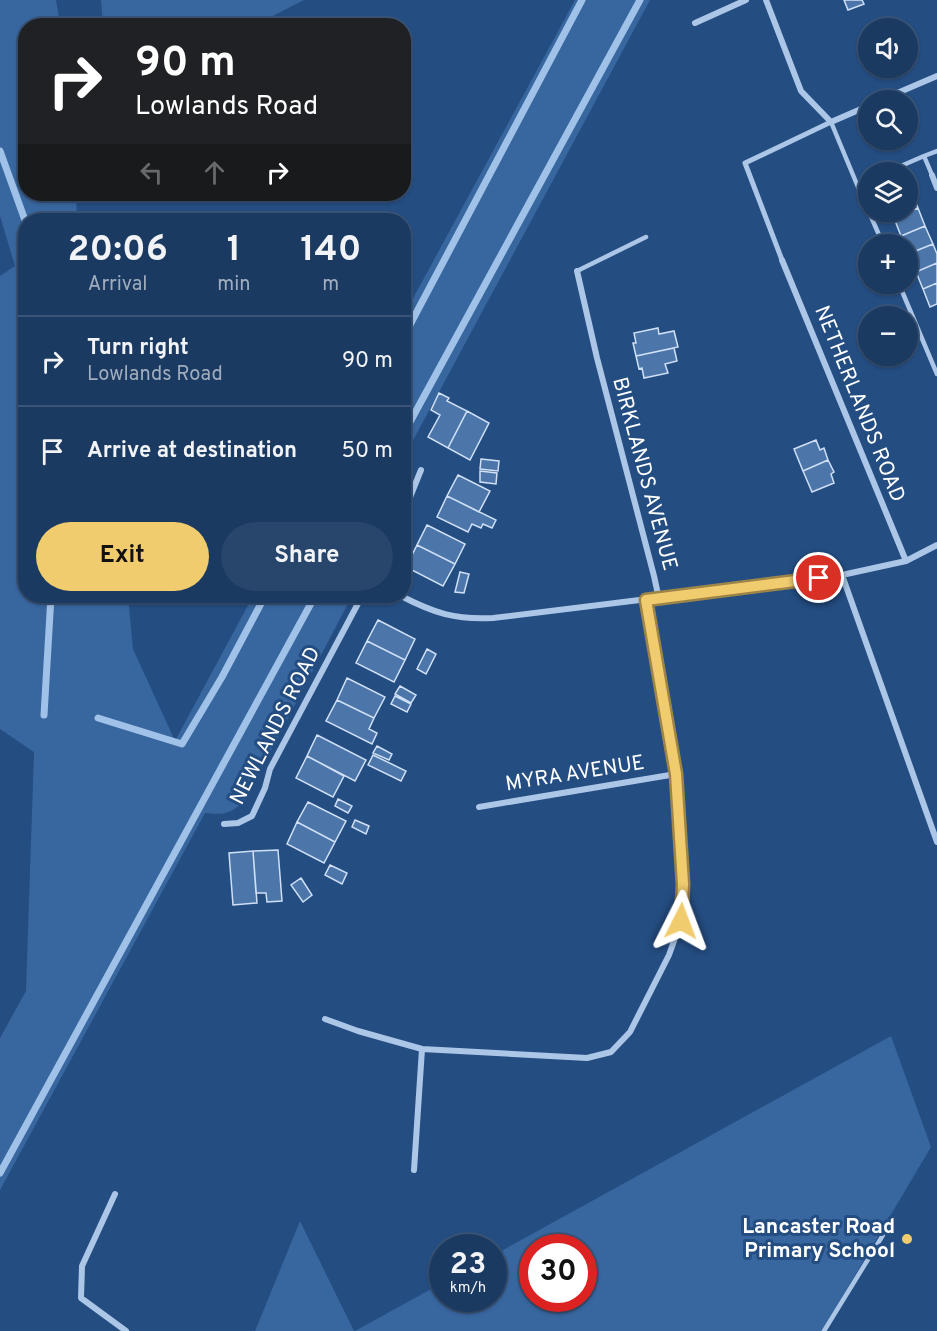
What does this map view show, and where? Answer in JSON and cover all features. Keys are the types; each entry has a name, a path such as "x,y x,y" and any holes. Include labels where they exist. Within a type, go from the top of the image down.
{"street":[{"path":"695,23 746,0"},
{"path":"766,0 801,91 831,122"},
{"path":"904,90 937,76"},
{"path":"782,260 745,163 858,110"},
{"path":"932,176 937,188"},
{"name":"NETHERLANDS ROAD","path":"782,260 906,561"},
{"name":"BIRKLANDS AVENUE","path":"577,271 659,599"},
{"path":"411,495 421,470"},
{"path":"411,601 434,612 472,619 659,599 842,575 906,561 937,545"},
{"path":"842,575 937,842"},
{"path":"325,1019 358,1031 422,1048 587,1058 611,1052 630,1032 669,955 681,921 683,884 676,774 646,600"},
{"name":"NEWLANDS ROAD","path":"224,825 238,823 252,816 265,788 270,769 358,603"},
{"name":"MYRA AVENUE","path":"479,807 676,774"},
{"path":"414,1170 422,1048"},
{"path":"115,1194 82,1266 81,1298 126,1331"}],"lane":[{"path":"831,122 858,185"},
{"path":"910,162 937,151"},
{"path":"924,156 932,176"},
{"path":"577,271 646,237"},
{"path":"903,294 937,374"},
{"path":"824,1331 883,1235"}],"shaded area":[{"path":"0,0 56,0 59,18 18,18 18,201 76,201 77,213 18,213 18,603 129,603 133,649 175,741 249,603 348,603 245,800 227,813 205,813 0,1190 0,1038 26,991 34,752 0,729 0,276 15,266 0,216"},
{"path":"101,0 304,0 269,18 102,18"},
{"path":"575,0 650,0 411,444 411,302"},
{"path":"891,1036 931,1147 822,1331 355,1331 429,1290 429,1312 507,1312 507,1248 519,1241 519,1312 597,1312 597,1234 532,1234"},
{"path":"300,1221 354,1331 255,1331"}],"building":[{"path":"844,0 862,0 864,4 848,10"},
{"path":"918,208 925,226 900,234 896,222 918,222"},
{"path":"925,226 933,244 918,250 918,234 906,234"},
{"path":"933,244 937,254 937,263 918,271 918,250"},
{"path":"937,263 937,283 923,289 918,271"},
{"path":"937,283 937,304 930,307 923,289"},
{"path":"658,328 659,334 674,331 678,347 636,356 633,343 636,343 634,333"},
{"path":"674,348 677,361 665,364 668,373 644,378 636,356"},
{"path":"439,393 449,398 447,401 467,411 448,448 428,437 440,415 431,410"},
{"path":"467,411 489,423 470,460 448,448"},
{"path":"816,440 820,450 824,448 828,460 803,471 794,449"},
{"path":"481,459 499,461 498,471 480,469"},
{"path":"828,460 834,472 831,474 834,483 812,492 803,471"},
{"path":"480,471 497,473 496,484 480,482"},
{"path":"458,475 490,491 479,512 447,496"},
{"path":"447,496 496,520 492,528 483,524 481,528 472,524 468,532 437,517"},
{"path":"427,525 465,544 455,564 417,545"},
{"path":"417,545 455,564 443,586 411,570 411,557"},
{"path":"460,572 469,574 464,593 455,592"},
{"path":"378,620 415,639 405,660 367,641"},
{"path":"367,641 405,660 394,682 356,663"},
{"path":"427,649 436,654 426,674 417,669"},
{"path":"347,678 385,697 374,718 337,700"},
{"path":"400,686 416,695 411,703 395,694"},
{"path":"395,696 411,704 407,712 391,704"},
{"path":"337,700 374,718 369,729 377,733 372,744 326,721"},
{"path":"317,735 366,760 355,781 307,756"},
{"path":"377,746 392,754 389,760 373,753"},
{"path":"373,755 406,771 401,781 368,765"},
{"path":"307,756 344,776 333,797 296,778"},
{"path":"338,799 352,806 348,813 335,806"},
{"path":"308,802 346,821 335,842 297,822"},
{"path":"355,820 369,826 366,834 352,827"},
{"path":"297,822 335,842 324,863 287,844"},
{"path":"278,850 282,901 267,902 266,893 256,893 253,851"},
{"path":"253,851 257,903 233,905 229,853"},
{"path":"330,865 347,873 342,884 325,875"},
{"path":"301,878 312,895 303,902 291,885"}],"waterway":[{"path":"411,323 582,0"},
{"path":"411,420 640,0"},
{"path":"0,151 18,201"},
{"path":"18,201 22,213"},
{"path":"44,715 51,603"},
{"path":"98,718 182,744 222,677 261,603"},
{"path":"0,1173 311,603"}],"place":[{"name":"Lancaster Road Primary School","path":"907,1239"}],"route":[{"path":"681,921 683,884 676,774 646,600 819,578"}]}
